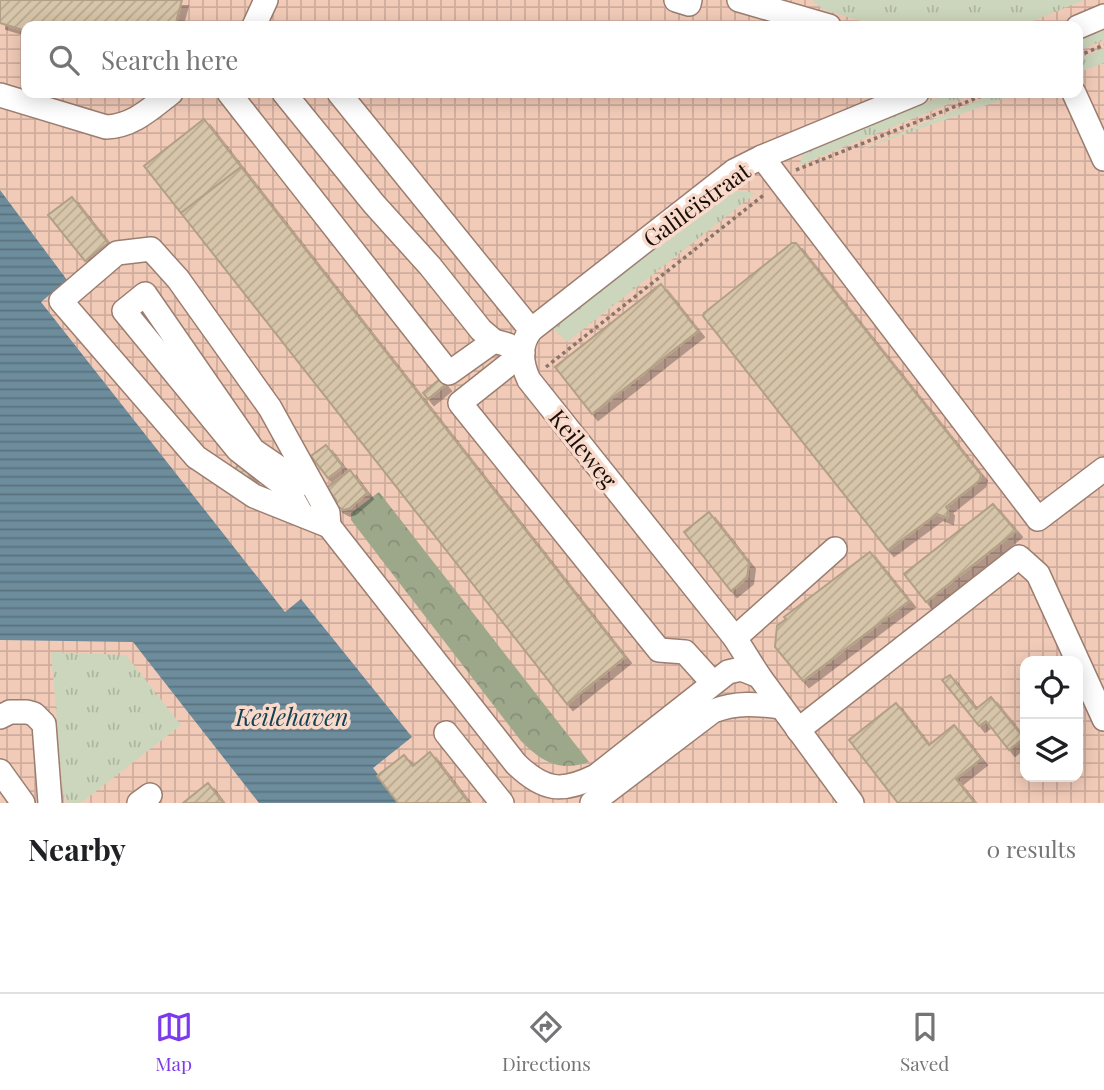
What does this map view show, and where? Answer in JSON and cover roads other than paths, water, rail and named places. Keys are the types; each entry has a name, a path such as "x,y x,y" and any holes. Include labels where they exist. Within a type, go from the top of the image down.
{"street":[{"path":"676,0 689,4 690,0"},
{"path":"739,0 812,21"},
{"path":"1083,25 1104,16"},
{"path":"0,95 106,127 134,121 164,98"},
{"path":"233,98 449,373 494,341"},
{"path":"288,98 481,330 494,341 525,344"},
{"name":"Keileweg","path":"343,98 525,344 526,372 530,380 736,638 759,676 852,803"},
{"name":"Galileïstraat","path":"713,683 685,652 659,650 460,403 525,344 734,172 762,157 903,98"},
{"path":"1076,98 1104,159"},
{"path":"762,157 1038,519 1104,469"},
{"path":"329,526 328,513 270,408 178,279 151,249 117,253 61,301 195,457 254,496 329,526 516,764 531,779 548,786 571,786 596,776 728,672 741,669 759,676"},
{"path":"302,513 287,488 238,450 124,311 145,294 253,450 297,480 312,485"},
{"path":"736,638 835,549"},
{"path":"798,730 1019,557 1038,574 1104,719"},
{"path":"592,803 713,711 746,703 781,707"},
{"path":"0,717 10,712 27,712 34,714 44,724 50,803"},
{"path":"446,733 502,803"},
{"path":"0,771 23,803"}],"water":[{"name":"Keilehaven","path":"0,190 67,280 41,302 285,612 301,599 412,737 373,768 400,803 259,803 133,642 0,640"}]}
